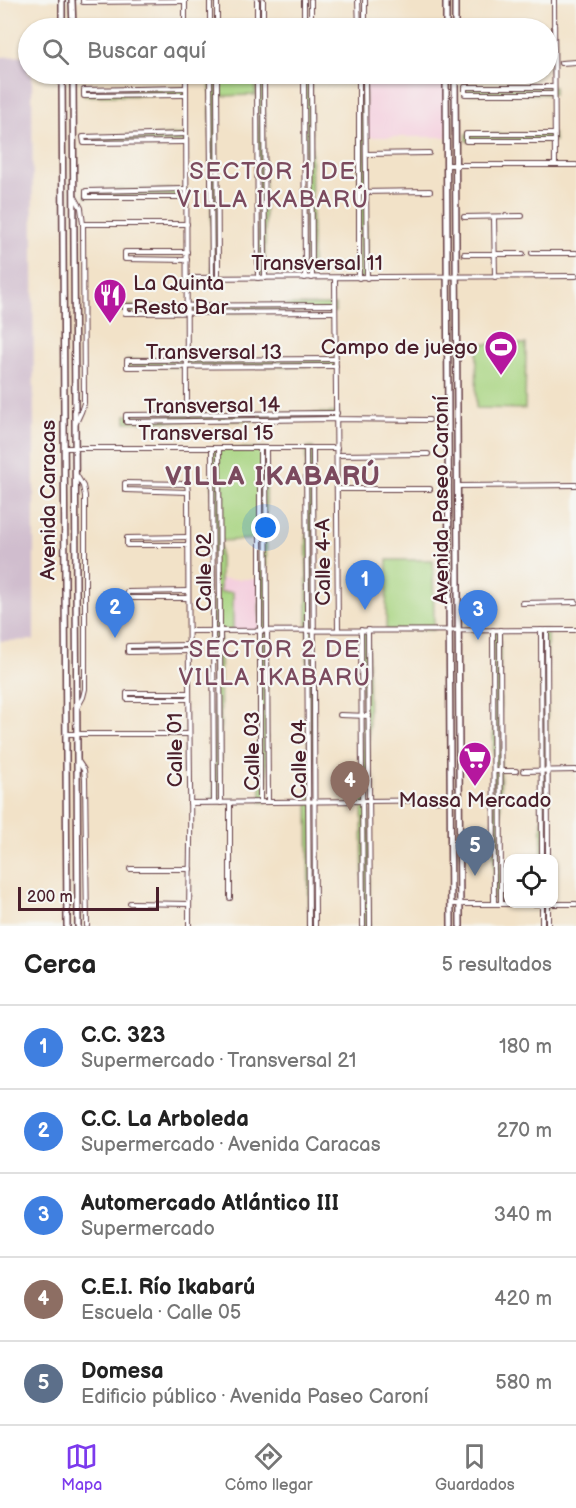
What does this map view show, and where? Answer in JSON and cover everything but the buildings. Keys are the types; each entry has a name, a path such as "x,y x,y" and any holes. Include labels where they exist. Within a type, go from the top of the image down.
{"street":[{"path":"62,0 62,18"},
{"path":"72,0 73,18"},
{"path":"83,0 83,2 185,1 186,18"},
{"path":"210,0 210,18"},
{"path":"217,0 217,18"},
{"path":"256,0 257,18"},
{"path":"263,0 263,18"},
{"path":"304,0 304,18 311,18 311,0"},
{"path":"446,0 446,18"},
{"path":"455,0 455,18"},
{"path":"554,0 554,18"},
{"path":"358,18 358,2 365,2 365,18"},
{"path":"358,13 365,13"},
{"path":"561,63 576,62"},
{"name":"Avenida Caracas","path":"62,84 67,926"},
{"name":"Avenida Caracas","path":"73,84 78,926"},
{"path":"186,84 188,421"},
{"path":"210,84 212,278"},
{"path":"217,84 218,278"},
{"path":"257,84 258,278"},
{"path":"264,84 265,278"},
{"path":"304,84 305,278"},
{"path":"311,84 312,278"},
{"path":"359,84 359,278"},
{"path":"365,84 367,278"},
{"name":"Avenida Paseo Caroní","path":"446,84 451,926"},
{"name":"Avenida Paseo Caroní","path":"455,84 460,926"},
{"path":"554,94 465,94 465,87 554,87 555,165"},
{"path":"186,88 84,90 84,96 186,95"},
{"path":"359,100 366,100"},
{"path":"186,134 83,136 84,143 186,142"},
{"path":"554,134 466,134 466,141 555,141"},
{"path":"359,157 429,153"},
{"path":"447,165 576,165"},
{"path":"359,172 366,172"},
{"path":"186,189 86,191 86,197 186,197"},
{"path":"359,192 430,191"},
{"path":"258,193 265,193"},
{"name":"Avenida Caracas","path":"74,194 81,208 83,224 84,403 75,423"},
{"path":"211,194 218,194"},
{"path":"305,196 312,195"},
{"path":"464,217 522,216"},
{"path":"494,217 495,276"},
{"path":"83,224 187,225"},
{"path":"258,235 265,235"},
{"path":"187,252 125,252 125,259 187,260"},
{"path":"532,253 576,252"},
{"path":"464,254 523,254"},
{"name":"Transversal 11","path":"187,278 576,276"},
{"name":"Calle 4-A","path":"334,278 338,630"},
{"path":"335,305 125,306 125,313 335,312"},
{"path":"261,306 261,312"},
{"name":"Transversal 13","path":"336,359 127,360 127,367 336,366"},
{"path":"225,360 225,367"},
{"path":"260,360 260,366"},
{"name":"Transversal 14","path":"337,413 126,415 126,422 429,420"},
{"path":"232,414 232,420"},
{"path":"262,414 262,420"},
{"path":"298,414 298,420"},
{"name":"Transversal 15","path":"64,448 337,448"},
{"name":"Calle 02","path":"212,448 214,802"},
{"name":"Calle 02","path":"219,448 221,802"},
{"name":"Calle 03","path":"260,448 260,802"},
{"name":"Calle 03","path":"266,448 268,802"},
{"name":"Calle 04","path":"306,448 309,926"},
{"name":"Calle 04","path":"313,448 315,926"},
{"path":"337,455 428,454"},
{"path":"212,481 219,481"},
{"name":"Calle 01","path":"188,492 125,490 125,483 187,484 188,492 190,803 189,926"},
{"path":"458,486 576,485"},
{"path":"337,489 430,489"},
{"path":"188,537 127,538 127,544 188,545"},
{"path":"260,539 266,539"},
{"path":"306,540 313,540"},
{"path":"212,541 219,541"},
{"path":"188,591 127,591 127,598 188,598"},
{"path":"522,603 576,602"},
{"path":"361,630 363,926"},
{"path":"368,630 370,926"},
{"path":"493,630 494,904"},
{"path":"451,904 501,904 500,630"},
{"path":"541,630 542,854"},
{"path":"547,630 548,854"},
{"path":"189,631 576,630"},
{"path":"189,645 128,646 128,652 189,651"},
{"path":"213,659 220,659"},
{"path":"189,693 127,693 127,699 189,699"},
{"path":"541,698 547,697"},
{"path":"493,699 500,699"},
{"path":"307,716 314,716"},
{"path":"340,716 369,716"},
{"path":"213,717 220,717"},
{"path":"260,717 267,717"},
{"path":"67,734 189,734"},
{"name":"Avenida Caracas","path":"77,759 84,770 85,779 87,926"},
{"path":"307,764 314,764"},
{"path":"524,771 576,770"},
{"path":"494,771 516,771"},
{"path":"260,782 267,782"},
{"path":"214,787 220,787"},
{"path":"190,803 459,801"},
{"path":"230,802 230,898"},
{"path":"542,836 548,835"},
{"path":"494,838 501,839"},
{"path":"130,869 190,869"},
{"path":"130,903 190,904"},
{"path":"558,904 576,904"},
{"path":"542,908 542,926"},
{"path":"548,908 548,926"}],"shaded area":[{"path":"18,56 18,84 32,84 34,640 0,641 0,57"},
{"path":"365,84 446,84 447,137 366,137"},
{"path":"219,579 259,579 259,631 233,631 233,592 219,592"}],"green space":[{"path":"210,84 217,84 218,278 212,278"},
{"path":"220,84 255,84 255,95 220,96"},
{"path":"257,84 264,84 265,278 258,278"},
{"path":"304,84 311,84 312,278 305,278"},
{"path":"359,84 365,84 367,278 359,278"},
{"path":"554,87 554,94 465,94 465,88"},
{"path":"186,88 186,95 84,96 84,90"},
{"path":"466,134 554,134 555,141 466,141"},
{"path":"186,135 186,142 84,143 83,137"},
{"path":"186,189 186,196 86,197 86,191"},
{"path":"335,305 335,312 125,313 125,306"},
{"name":"Campo de juego","path":"477,344 526,344 525,409 476,408"},
{"path":"336,359 336,366 127,367 127,360"},
{"path":"337,413 337,419 126,422 126,415"},
{"path":"266,448 267,802 261,802 259,539 220,541 220,592 233,592 233,631 220,631 221,803 214,803 212,449"},
{"path":"306,448 313,448 315,926 309,926"},
{"path":"387,560 433,560 434,630 386,630"},
{"path":"361,630 368,630 370,926 363,926"},
{"path":"493,630 500,630 501,904 494,904"},
{"path":"541,630 547,630 548,854 542,854"}],"place":[{"name":"La Quinta Resto Bar","path":"110,324"},
{"name":"Campo de juego","path":"501,376"},
{"name":"C.C. 323","path":"365,610"},
{"name":"C.C. La Arboleda","path":"115,638"},
{"name":"Automercado Atlántico III","path":"478,640"},
{"name":"Massa Mercado","path":"475,787"},
{"name":"C.E.I. Río Ikabarú","path":"350,811"},
{"name":"Domesa","path":"475,876"}],"district":[{"name":"SECTOR 1 DE VILLA IKABARÚ","path":"273,185"},
{"name":"VILLA IKABARÚ","path":"273,477"},
{"name":"SECTOR 2 DE VILLA IKABARÚ","path":"275,663"}]}
